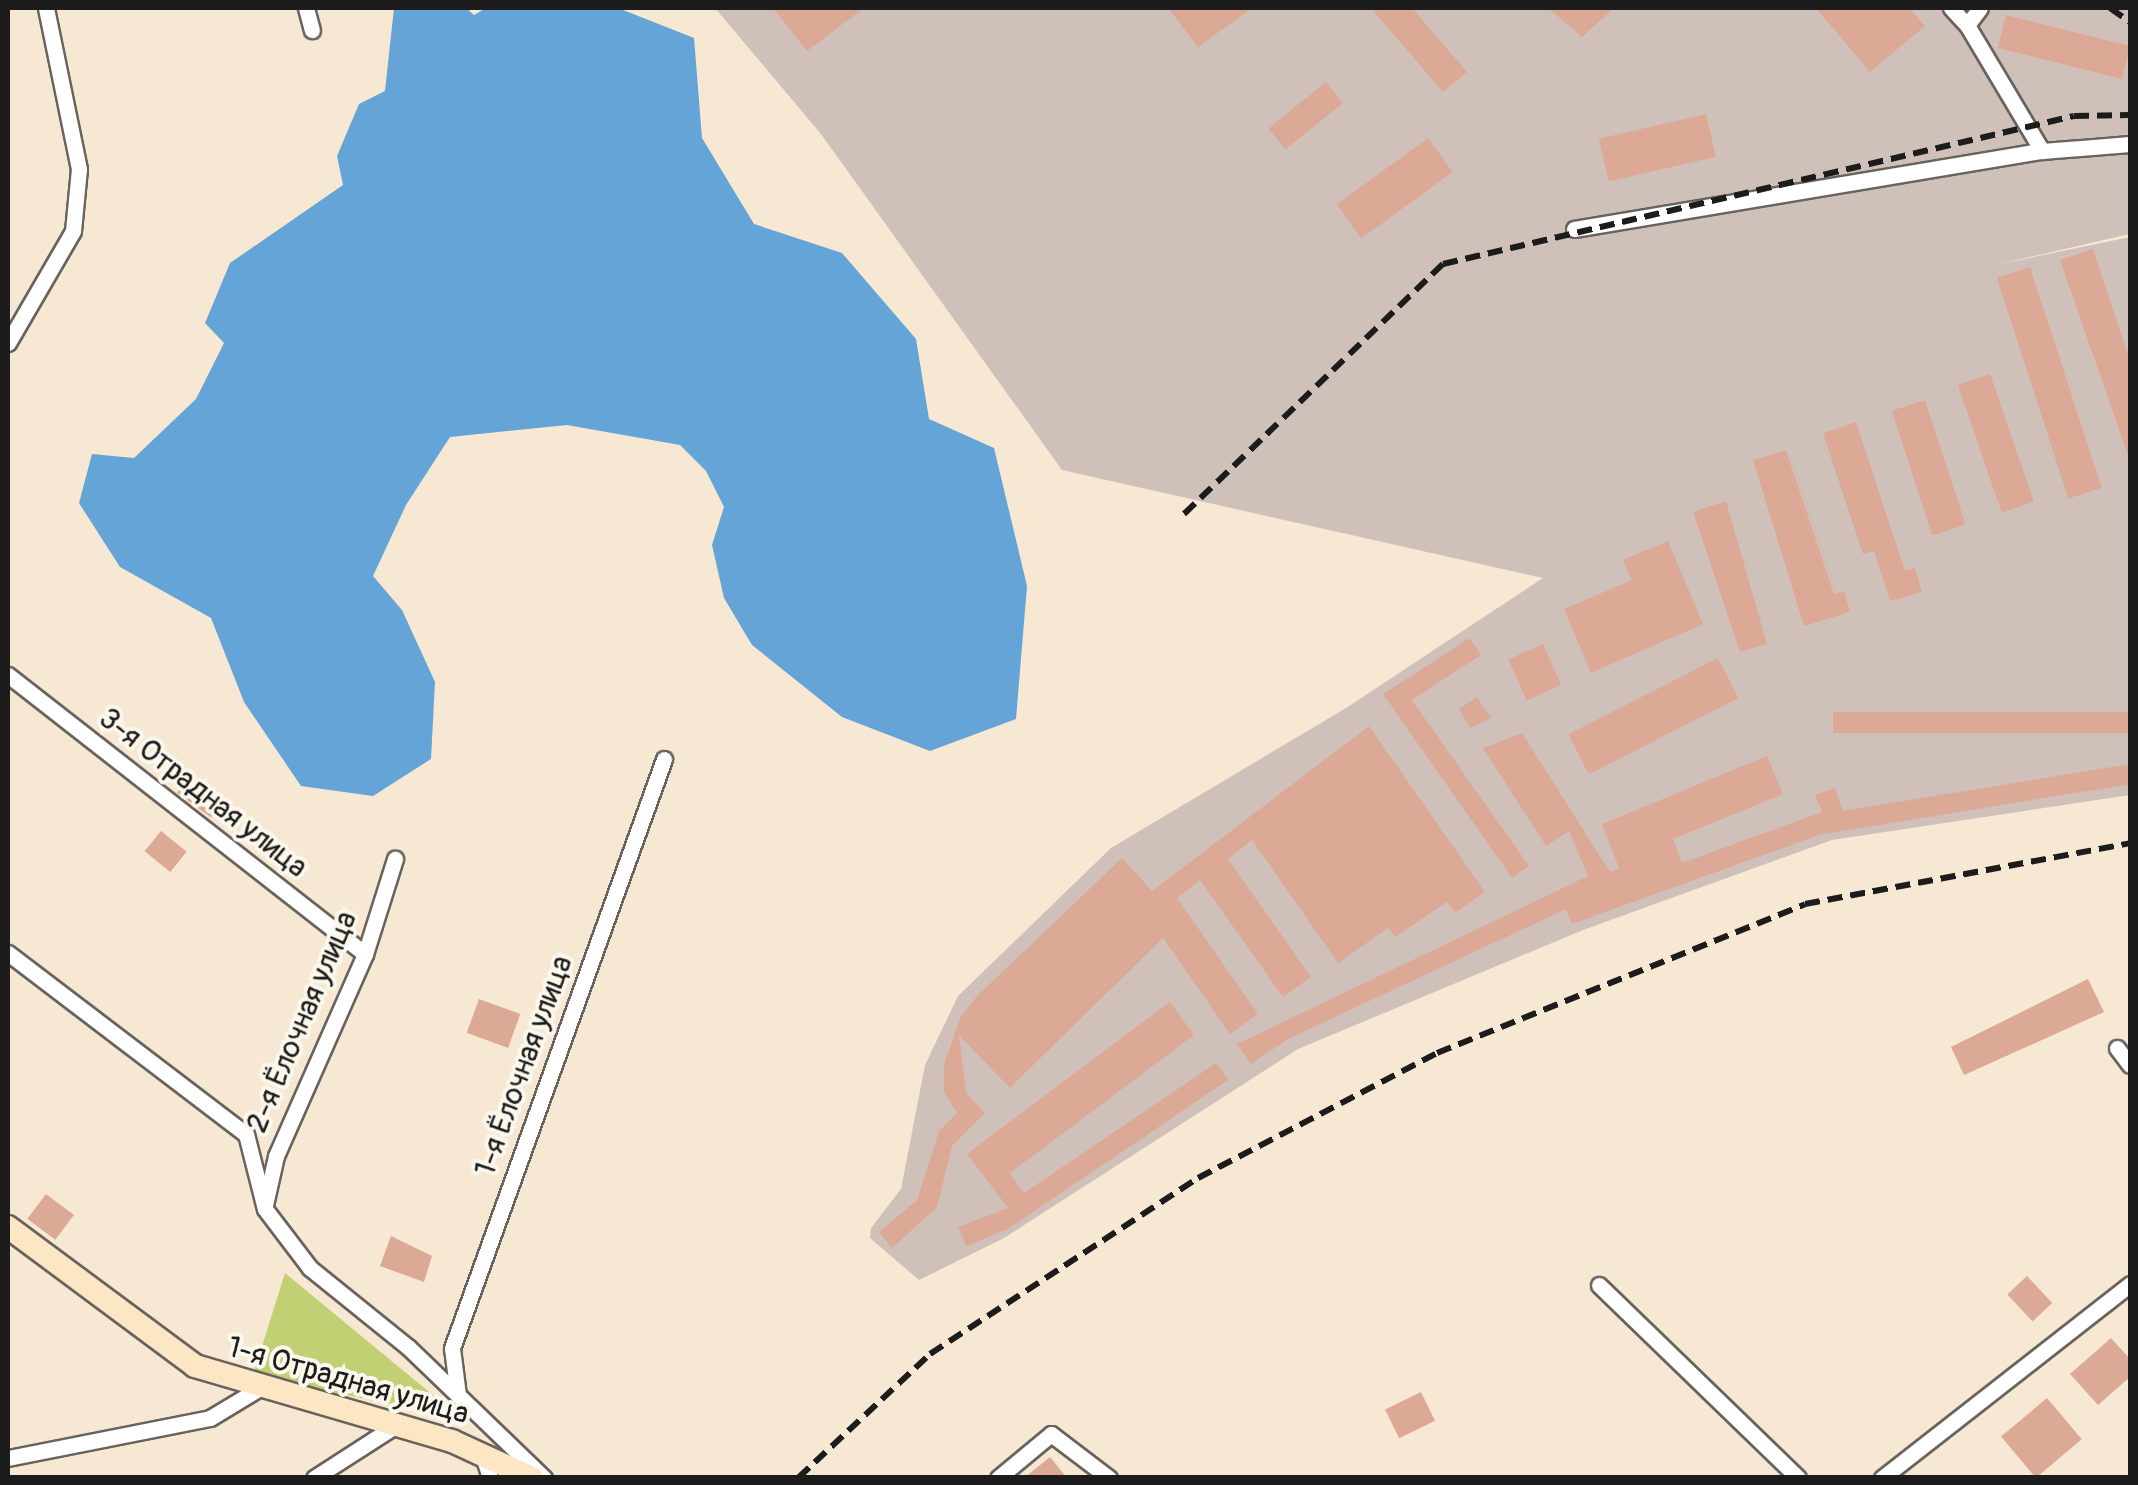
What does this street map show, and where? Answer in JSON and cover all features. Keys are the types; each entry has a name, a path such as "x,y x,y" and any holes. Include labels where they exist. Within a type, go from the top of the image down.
{"main road":[{"name":"1-я Отрадная улица","path":"8,1228 195,1366 258,1389 482,1453 532,1478"}],"street":[{"path":"8,343 74,232 79,168 46,8"},
{"path":"306,8 312,30"},
{"path":"1951,8 1967,25 2042,151"},
{"path":"1967,25 1980,8"},
{"path":"1574,229 2042,151 2130,144"},
{"name":"3-я Отрадная улица","path":"8,675 365,954"},
{"name":"1-я Ёлочная улица","path":"458,1395 452,1348 664,759"},
{"name":"2-я Ёлочная улица","path":"265,1209 276,1156 365,954 394,858"},
{"path":"8,953 246,1134 265,1209 310,1268 458,1395 544,1478"},
{"path":"2116,1048 2130,1065"},
{"path":"1882,1478 2130,1284"},
{"path":"1599,1285 1798,1478"},
{"path":"8,1458 210,1418 258,1389"},
{"path":"314,1478 393,1427"},
{"path":"998,1478 1051,1434 1108,1478"},
{"path":"482,1453 490,1478"}],"shaded area":[{"path":"715,8 2130,8 2130,234 1995,265 2130,237 2130,795 1832,840 1583,930 1298,1049 1004,1238 919,1280 870,1238 871,1228 901,1189 925,1065 958,996 1111,848 1346,708 1543,578 1062,470 821,134"}],"green space":[{"path":"285,1273 446,1406 426,1412 253,1375"}],"water":[{"path":"394,8 466,8 474,15 486,8 618,8 694,38 702,138 754,224 842,253 916,339 929,419 994,448 1027,586 1016,719 930,751 842,717 752,645 724,598 712,545 724,507 706,471 680,445 567,425 450,437 406,505 373,576 402,610 435,682 431,759 373,796 301,786 244,702 211,618 120,567 79,503 92,454 134,458 196,399 224,343 205,323 230,263 343,185 337,156 359,104 385,91"}],"building":[{"path":"773,8 864,8 807,51"},
{"path":"1168,8 1252,8 1198,47"},
{"path":"1371,8 1412,8 1467,72 1443,92"},
{"path":"1548,8 1614,8 1582,37"},
{"path":"1816,8 1909,8 1925,26 1870,72"},
{"path":"2006,15 2130,46 2122,79 1998,48"},
{"path":"1326,82 1343,103 1285,150 1268,129"},
{"path":"1706,114 1716,157 1609,182 1599,139"},
{"path":"1428,138 1453,172 1361,238 1337,204"},
{"path":"2093,249 2130,361 2130,461 2060,260"},
{"path":"2030,267 2102,488 2068,498 1997,278"},
{"path":"1990,374 2034,502 2002,513 1958,385"},
{"path":"1925,400 1965,525 1932,535 1892,411"},
{"path":"1856,422 1905,571 1915,568 1922,592 1890,601 1874,551 1863,554 1823,433"},
{"path":"1786,450 1834,594 1844,591 1850,612 1804,626 1753,460"},
{"path":"1726,501 1767,644 1740,652 1693,512"},
{"path":"1668,541 1703,624 1591,673 1564,609 1632,580 1623,560"},
{"path":"1470,638 1481,655 1412,700 1529,866 1512,878 1383,694"},
{"path":"1543,644 1561,685 1527,701 1508,659"},
{"path":"1718,658 1738,698 1589,774 1568,734"},
{"path":"1477,697 1491,718 1470,728 1459,709"},
{"path":"1833,712 2130,712 2130,733 1833,733"},
{"path":"1369,726 1485,892 1455,913 1447,902 1395,937 1388,928 1338,963 1252,840 1228,859 1311,977 1283,997 1200,880 1177,898 1258,1014 1230,1034 1163,938 1010,1088 959,1035 966,1093 985,1113 952,1146 937,1207 892,1248 879,1232 917,1200 939,1131 957,1113 944,1092 944,1065 960,1018 977,996 1122,858 1152,891"},
{"path":"1522,733 1610,872 1619,868 1602,824 1767,756 1783,794 1673,839 1682,863 1822,812 1815,795 1835,788 1843,811 2130,764 2130,784 1819,835 1572,924 1566,909 1290,1038 1251,1064 1237,1044 1588,876 1569,831 1546,846 1483,748"},
{"path":"190,775 224,800 211,817 177,793"},
{"path":"161,831 187,852 170,872 145,851"},
{"path":"2088,979 2104,1012 1964,1075 1951,1047"},
{"path":"479,999 520,1014 508,1048 467,1033"},
{"path":"1170,1002 1194,1035 1010,1173 1024,1193 1216,1063 1228,1080 1008,1229 966,1246 958,1227 1008,1208 967,1154"},
{"path":"46,1194 74,1215 55,1240 27,1219"},
{"path":"391,1236 432,1256 424,1282 380,1266"},
{"path":"2027,1276 2052,1303 2032,1321 2007,1294"},
{"path":"2111,1338 2130,1359 2130,1377 2098,1405 2070,1374"},
{"path":"1421,1392 1435,1421 1399,1438 1385,1410"},
{"path":"2047,1398 2082,1439 2036,1478 2001,1437"},
{"path":"1050,1457 1067,1478 1024,1478"}],"railway":[{"path":"2110,8 2130,22"},
{"path":"1184,514 1443,264 2074,116 2130,115"},
{"path":"798,1478 930,1354 1198,1178 1437,1053 1805,904 2130,843"}]}
